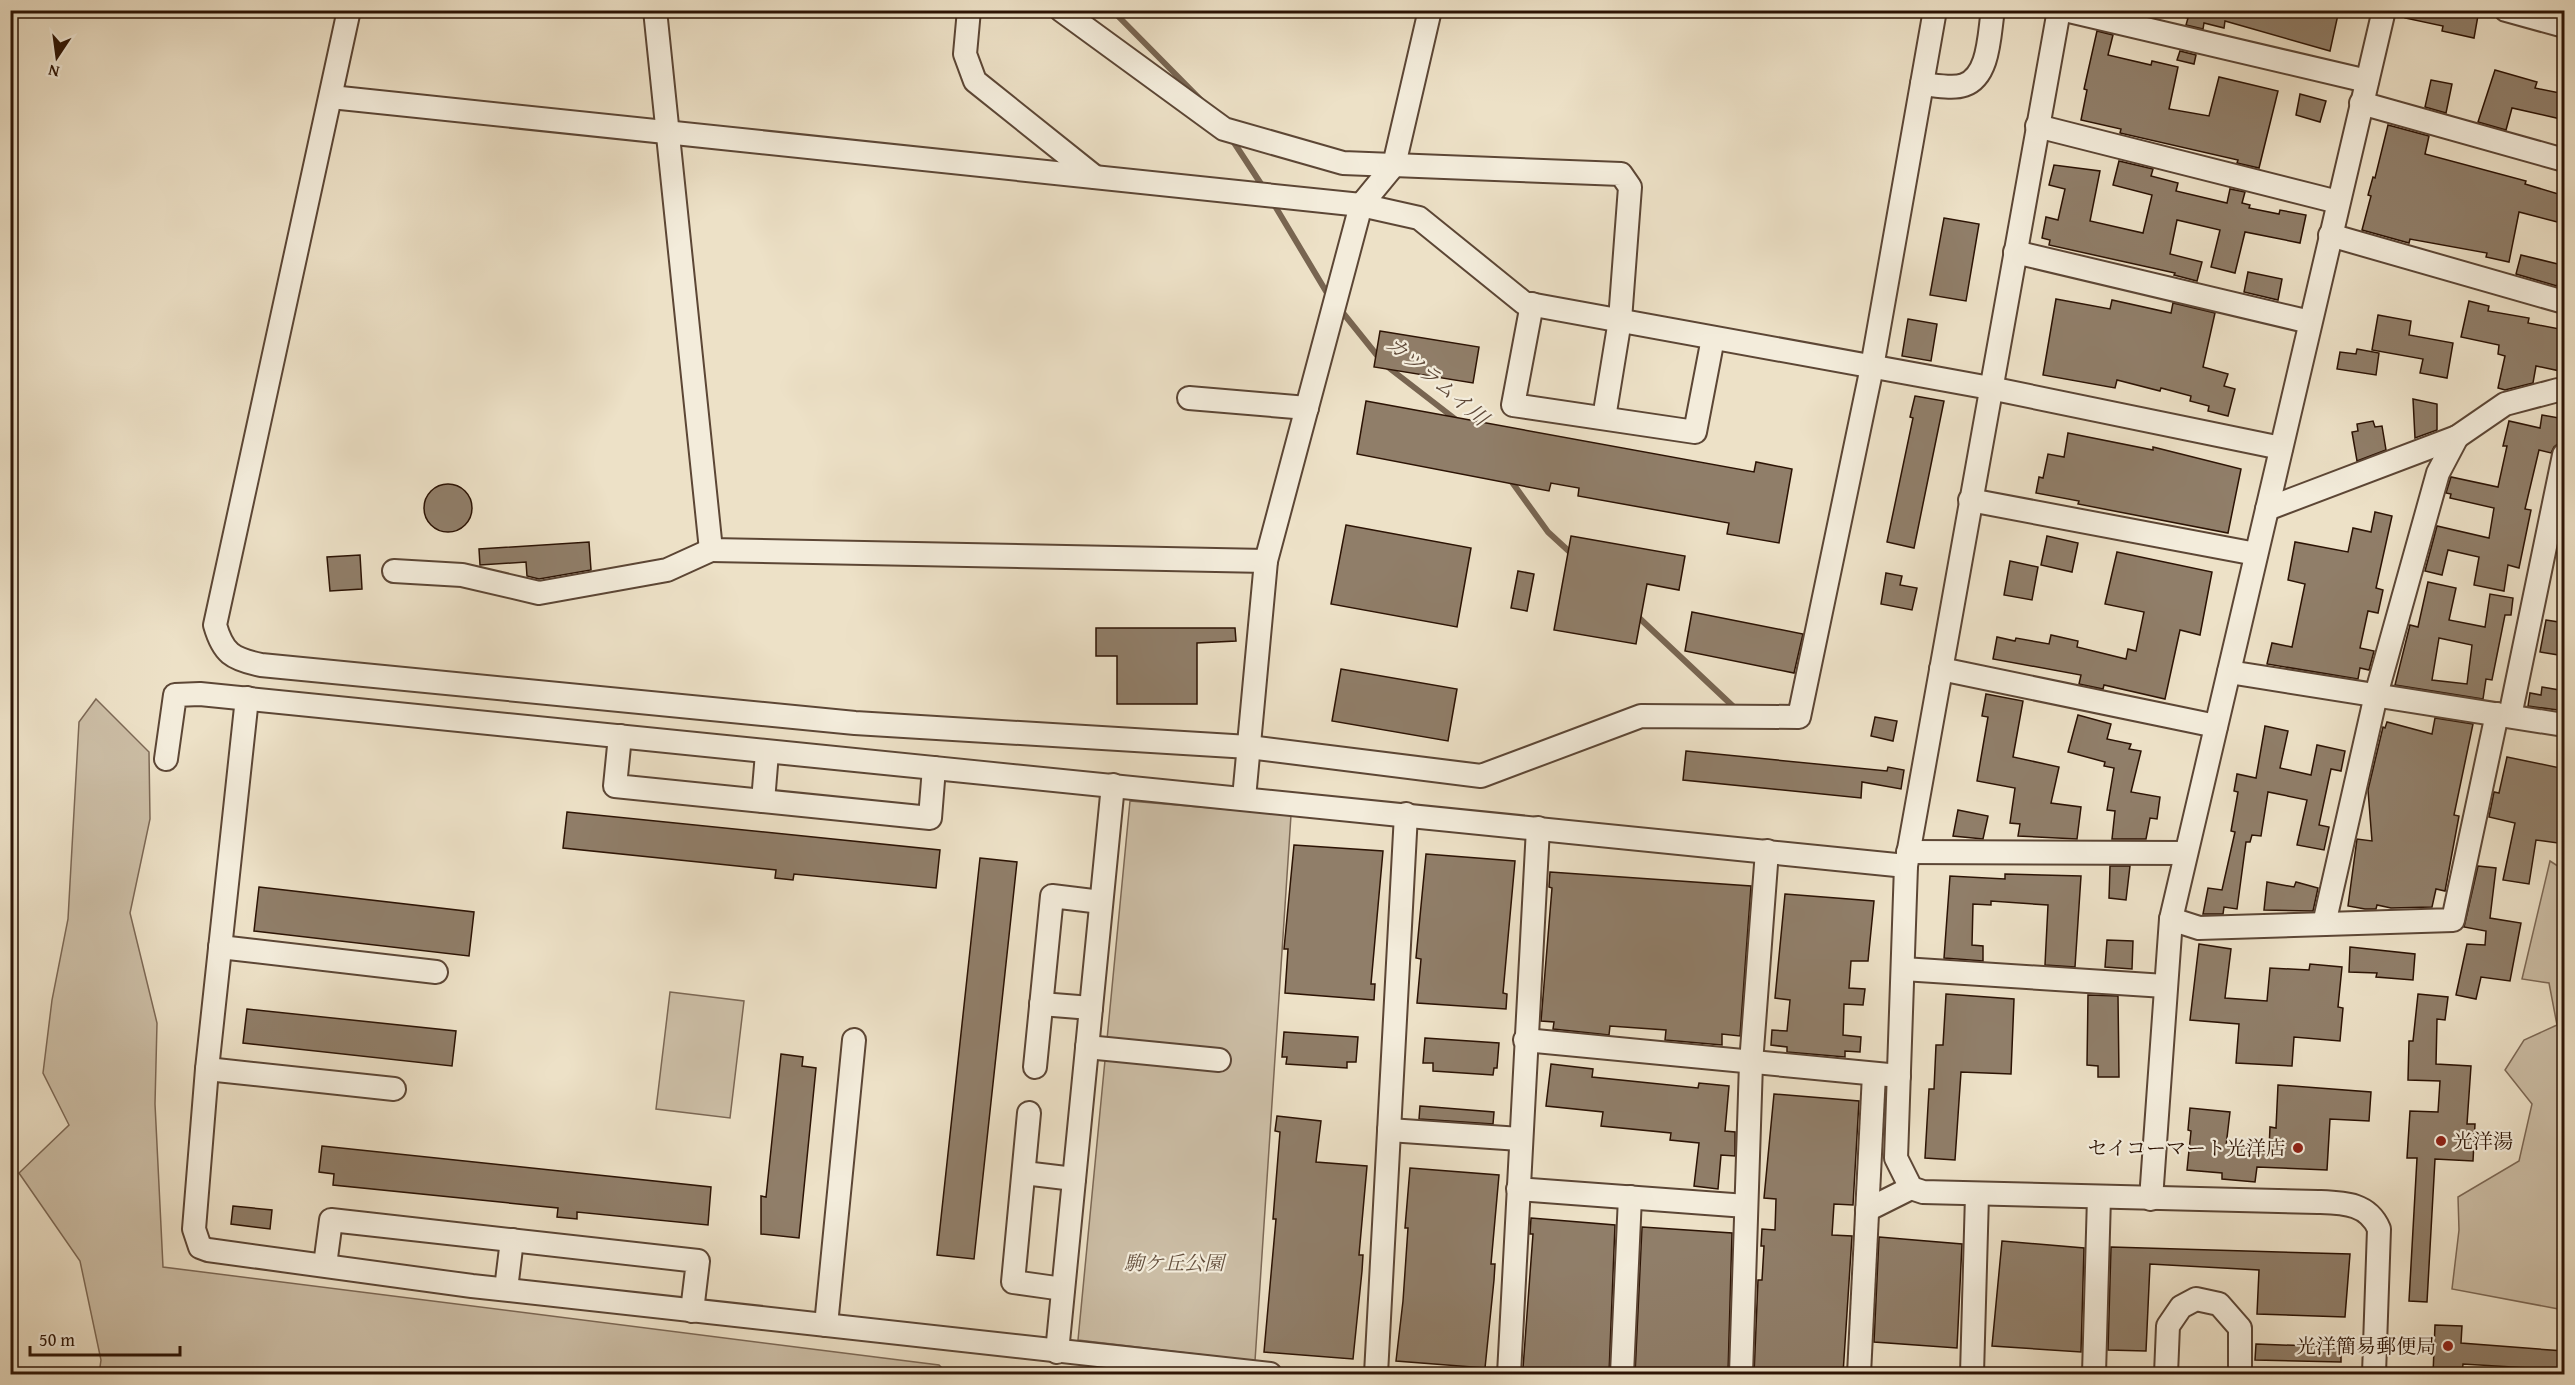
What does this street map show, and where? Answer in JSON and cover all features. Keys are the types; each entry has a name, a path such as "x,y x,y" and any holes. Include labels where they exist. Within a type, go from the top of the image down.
{"street":[{"path":"349,10 215,625 221,645 241,661 261,665 855,723 1249,747 1481,776 1641,716 1799,717 1872,367 1935,10"},
{"path":"655,10 711,550"},
{"path":"969,10 966,54 975,81 1095,177"},
{"path":"1061,10 1224,129 1343,163 1621,174 1630,187 1620,320 1604,418"},
{"path":"1244,798 1266,561 1361,205 1394,165 1430,10"},
{"path":"1922,84 1963,86 1976,77 1983,64 1993,10"},
{"path":"1911,1188 1896,1158 1907,859 2059,10"},
{"path":"2065,10 2364,92 2565,160"},
{"path":"2151,1198 2170,919 2384,10"},
{"path":"2506,10 2565,26"},
{"path":"331,97 1361,205 1419,218 1524,303 1990,388 2281,448"},
{"path":"2037,126 2338,202"},
{"path":"2330,236 2565,302"},
{"path":"2014,252 2310,322"},
{"path":"1532,304 1513,405 1695,432 1713,338"},
{"path":"2267,509 2457,437 2505,404 2558,390 2565,391"},
{"path":"1189,398 1306,408"},
{"path":"2324,924 2376,695 2438,473 2457,437"},
{"path":"2170,919 2199,928 2453,920 2565,454"},
{"path":"1970,500 2256,554"},
{"path":"393,570 462,575 539,593 667,570 711,550 1266,561"},
{"path":"1941,669 2216,726"},
{"path":"2229,672 2565,725"},
{"path":"166,759 175,695 247,698 767,753 1113,785 1767,851 1907,859 2185,853"},
{"path":"247,698 207,1069 194,1229 200,1246 207,1250 506,1289 1270,1374"},
{"path":"620,736 615,786 930,818 934,768"},
{"path":"763,801 767,753"},
{"path":"1057,1352 1113,785"},
{"path":"1376,1374 1406,814"},
{"path":"1509,1374 1538,828"},
{"path":"1741,1374 1751,1063 1767,851"},
{"path":"1035,1067 1052,896 1101,902"},
{"path":"220,947 436,972"},
{"path":"1903,969 2165,986"},
{"path":"1041,1004 1091,1008"},
{"path":"826,1325 854,1040"},
{"path":"1525,1040 1899,1076"},
{"path":"1087,1047 1218,1060"},
{"path":"207,1069 394,1089"},
{"path":"1858,1374 1874,1074"},
{"path":"1029,1113 1013,1282 1063,1289"},
{"path":"1389,1130 1520,1139"},
{"path":"1024,1173 1074,1179"},
{"path":"1867,1210 1911,1188 1923,1192 1977,1195 2346,1203 2361,1207 2374,1217 2379,1229 2374,1374"},
{"path":"1518,1189 1746,1206"},
{"path":"1972,1374 1977,1195"},
{"path":"1622,1374 1630,1197"},
{"path":"2094,1374 2099,1197"},
{"path":"325,1265 331,1220 698,1261 692,1311"},
{"path":"506,1289 512,1240"},
{"path":"2166,1374 2168,1326 2181,1307 2196,1299 2219,1304 2240,1328 2240,1374"}],"green space":[{"path":"96,699 149,752 150,819 130,913 157,1023 155,1104 163,1267 939,1365 948,1374 99,1374 101,1360 80,1261 19,1173 69,1125 43,1073 52,1000 68,919 79,722"},
{"name":"駒ケ丘公園","path":"1130,801 1291,815 1255,1361 1078,1340"},
{"path":"2550,861 2564,870 2564,1310 2452,1289 2459,1230 2458,1197 2519,1161 2532,1104 2505,1070 2524,1040 2557,1025 2549,983 2522,979"},
{"path":"670,992 744,1001 730,1118 656,1109"}],"building":[{"path":"2179,10 2339,10 2330,51 2225,21 2224,28 2204,23 2203,29 2186,25 2188,18 2179,16"},
{"path":"2406,10 2479,10 2474,38 2442,31 2443,26 2405,18"},
{"path":"2097,31 2113,35 2108,55 2151,65 2152,61 2178,67 2169,109 2209,116 2219,77 2278,91 2259,168 2237,163 2238,160 2120,133 2121,129 2081,120 2087,90 2084,89"},
{"path":"2180,51 2196,55 2194,64 2177,60"},
{"path":"2495,70 2537,82 2535,88 2565,94 2565,120 2512,108 2506,130 2478,122"},
{"path":"2431,80 2452,84 2446,113 2425,107"},
{"path":"2300,94 2326,101 2320,122 2296,115"},
{"path":"2388,125 2429,136 2425,154 2526,181 2525,184 2565,196 2565,224 2519,212 2509,262 2486,257 2487,253 2410,239 2409,243 2362,230 2371,196 2368,195 2373,177 2375,178"},
{"path":"2119,161 2153,169 2151,176 2178,183 2176,191 2227,203 2230,189 2245,192 2242,203 2250,205 2249,208 2279,214 2280,210 2306,215 2300,243 2245,232 2235,273 2211,267 2220,230 2177,220 2170,254 2202,262 2197,281 2174,275 2175,273 2049,245 2050,240 2042,238 2046,217 2058,220 2065,189 2049,185 2054,165 2100,171 2090,221 2143,233 2152,195 2113,185"},
{"path":"1944,218 1979,224 1966,301 1930,295"},
{"path":"2521,255 2562,265 2557,286 2516,274"},
{"path":"2248,272 2282,279 2278,300 2244,292"},
{"path":"2056,299 2110,309 2112,300 2171,313 2173,303 2215,313 2203,367 2228,374 2224,386 2235,389 2228,416 2208,411 2209,406 2190,401 2191,396 2161,388 2160,391 2117,380 2115,388 2043,375"},
{"path":"2469,301 2489,306 2488,311 2529,318 2528,323 2565,330 2560,371 2536,366 2533,383 2505,390 2498,388 2505,356 2498,354 2499,345 2461,337"},
{"path":"2378,315 2411,321 2409,335 2453,343 2447,378 2420,373 2423,359 2372,350"},
{"path":"1908,319 1937,324 1931,361 1902,356"},
{"path":"1380,331 1479,347 1473,383 1374,367"},
{"path":"2357,349 2379,353 2376,375 2337,369 2340,352 2356,354"},
{"path":"1915,396 1944,401 1914,548 1887,542 1913,418 1910,417"},
{"path":"2413,399 2437,404 2437,430 2415,438"},
{"path":"1366,401 1754,472 1756,462 1792,469 1779,543 1727,534 1729,523 1578,496 1579,488 1551,483 1549,491 1357,454"},
{"path":"2542,415 2565,419 2560,442 2551,453 2539,450 2525,509 2531,510 2519,568 2508,565 2504,591 2474,585 2479,557 2448,550 2442,575 2425,571 2437,526 2489,538 2494,508 2450,498 2451,494 2446,493 2451,477 2498,487 2507,446 2503,446 2509,421 2540,428"},
{"path":"2373,421 2375,427 2382,426 2386,450 2357,461 2352,432 2358,431 2357,424"},
{"path":"2068,433 2153,450 2153,447 2241,469 2228,533 2078,504 2079,501 2036,493 2039,477 2043,478 2048,454 2064,457"},
{"path":"448,484 465,491 472,508 465,525 448,532 431,525 424,508 431,491"},
{"path":"2375,512 2392,516 2376,588 2383,590 2378,613 2368,611 2360,648 2374,651 2369,670 2360,668 2358,679 2267,664 2272,643 2292,647 2305,584 2288,580 2295,542 2348,552 2353,528 2371,532"},
{"path":"1346,525 1471,548 1457,627 1331,604"},
{"path":"1571,536 1685,556 1679,590 1647,584 1636,644 1554,630"},
{"path":"2047,536 2078,543 2072,572 2041,565"},
{"path":"589,542 591,570 539,579 527,576 526,562 480,565 479,549"},
{"path":"2117,552 2212,572 2200,635 2180,630 2165,699 2104,685 2103,689 2079,684 2081,675 1993,659 1997,637 2049,644 2051,635 2078,641 2077,647 2126,659 2128,649 2136,651 2144,612 2105,604"},
{"path":"360,555 362,589 330,591 327,557"},
{"path":"2010,561 2038,567 2032,600 2004,595"},
{"path":"1518,571 1534,574 1527,611 1511,608"},
{"path":"1886,573 1902,576 1900,585 1917,588 1912,610 1881,604"},
{"path":"2428,582 2456,588 2449,620 2485,627 2490,594 2513,598 2511,615 2505,615 2492,680 2486,679 2483,699 2395,685 2410,625 2418,627","holes":["2439,638 2472,645 2467,684 2432,680"]},
{"path":"1692,612 1803,634 1794,673 1685,651"},
{"path":"2546,620 2565,623 2565,656 2540,652"},
{"path":"1096,628 1235,628 1236,641 1197,643 1197,704 1117,704 1117,656 1096,656"},
{"path":"1341,669 1457,689 1448,741 1332,721"},
{"path":"2542,687 2565,691 2565,711 2528,706 2530,693 2541,695"},
{"path":"1986,694 2023,701 2013,757 2059,767 2051,803 2081,807 2077,839 2018,836 2020,824 2010,823 2015,788 1977,781 1988,717 1982,716"},
{"path":"2078,715 2111,724 2107,739 2131,744 2129,749 2141,751 2131,792 2160,797 2157,819 2150,818 2146,839 2112,839 2115,811 2107,810 2114,768 2104,766 2105,762 2068,752"},
{"path":"1875,717 1897,721 1893,741 1871,736"},
{"path":"2435,718 2473,724 2454,815 2459,816 2445,891 2436,889 2432,907 2391,908 2377,905 2376,909 2365,909 2348,906 2357,839 2372,841 2368,790 2383,727 2385,728 2387,722 2432,734"},
{"path":"2265,726 2288,731 2280,768 2311,775 2317,745 2345,751 2341,771 2331,769 2319,825 2329,827 2324,850 2297,845 2307,800 2268,792 2261,836 2252,835 2250,842 2246,842 2237,909 2224,907 2223,914 2203,914 2208,888 2222,890 2235,832 2231,831 2238,792 2234,791 2237,774 2256,778"},
{"path":"1686,751 1887,771 1888,767 1904,770 1901,789 1862,782 1861,798 1683,780"},
{"path":"2507,757 2565,769 2565,844 2536,840 2529,884 2503,880 2515,823 2489,817 2494,792 2499,793"},
{"path":"1958,810 1988,816 1983,839 1953,836"},
{"path":"567,812 940,850 936,888 794,874 793,880 775,878 776,870 563,848"},
{"path":"1294,845 1383,851 1371,984 1375,984 1374,1000 1285,993 1288,949 1284,949"},
{"path":"1426,854 1515,861 1503,993 1507,994 1506,1009 1417,1003 1421,959 1416,958"},
{"path":"980,858 1017,862 974,1259 937,1255"},
{"path":"2110,866 2130,866 2126,900 2109,898"},
{"path":"2478,866 2496,868 2490,918 2521,923 2510,981 2481,977 2476,999 2456,995 2467,944 2485,945 2486,931 2464,927"},
{"path":"1550,872 1751,886 1740,1036 1722,1034 1722,1045 1665,1040 1666,1030 1610,1026 1609,1035 1553,1029 1554,1022 1541,1021 1552,888 1549,887"},
{"path":"2005,874 2081,876 2075,967 2045,965 2048,905 1991,901 1991,905 1973,904 1972,945 1983,946 1983,961 1944,958 1950,876 2005,879"},
{"path":"2267,882 2294,887 2296,882 2318,888 2313,911 2264,910"},
{"path":"259,887 474,912 469,956 254,931"},
{"path":"1785,894 1874,901 1868,961 1851,961 1849,988 1865,989 1863,1005 1844,1004 1843,1035 1861,1037 1860,1052 1845,1051 1845,1057 1787,1052 1787,1047 1771,1045 1772,1030 1787,1031 1790,1000 1775,998"},
{"path":"2107,940 2133,941 2132,969 2105,967"},
{"path":"2199,944 2231,949 2225,998 2267,1001 2270,968 2309,970 2310,964 2342,967 2338,1007 2343,1008 2340,1041 2294,1037 2292,1066 2236,1063 2239,1024 2190,1020"},
{"path":"2350,947 2415,954 2413,980 2376,977 2377,973 2349,972"},
{"path":"1946,994 2014,999 2011,1074 1961,1072 1955,1160 1925,1158 1929,1089 1934,1089 1936,1045 1943,1045"},
{"path":"2418,994 2448,997 2445,1020 2437,1019 2436,1064 2471,1066 2467,1124 2475,1124 2473,1161 2435,1159 2427,1302 2409,1301 2417,1158 2407,1158 2410,1111 2438,1112 2440,1081 2408,1080 2409,1041 2413,1041"},
{"path":"2088,995 2118,996 2119,1077 2098,1077 2098,1066 2087,1065"},
{"path":"247,1009 456,1031 452,1066 243,1043"},
{"path":"1284,1032 1358,1037 1356,1062 1347,1062 1347,1068 1286,1064 1287,1057 1282,1057"},
{"path":"1425,1038 1499,1043 1497,1068 1494,1068 1493,1075 1433,1071 1433,1063 1423,1063"},
{"path":"781,1054 803,1057 802,1066 816,1068 799,1238 761,1234 761,1196 766,1197"},
{"path":"1551,1064 1593,1069 1592,1077 1698,1088 1699,1083 1729,1086 1725,1131 1735,1132 1735,1156 1721,1155 1718,1189 1694,1186 1699,1143 1670,1140 1671,1133 1601,1126 1603,1112 1546,1106"},
{"path":"2278,1085 2371,1092 2369,1121 2330,1119 2327,1170 2257,1167 2255,1182 2222,1179 2222,1173 2187,1170 2191,1131 2188,1130 2190,1108 2230,1112 2226,1146 2269,1150 2270,1127 2276,1128"},
{"path":"1774,1094 1859,1101 1853,1205 1834,1204 1832,1235 1852,1236 1843,1374 1754,1374 1758,1280 1762,1280 1764,1246 1761,1246 1762,1229 1775,1230 1776,1199 1764,1198"},
{"path":"1420,1106 1494,1112 1493,1124 1419,1119"},
{"path":"1277,1116 1321,1121 1316,1162 1367,1166 1359,1255 1363,1255 1362,1271 1353,1359 1264,1352 1276,1219 1273,1219 1280,1132 1275,1131"},
{"path":"322,1146 711,1187 708,1225 577,1212 577,1219 557,1217 558,1208 333,1185 334,1174 319,1172"},
{"path":"1410,1168 1499,1175 1491,1264 1495,1264 1494,1280 1485,1368 1396,1361 1403,1301 1408,1228 1405,1228"},
{"path":"233,1206 272,1210 270,1229 231,1224"},
{"path":"1531,1218 1615,1225 1609,1374 1523,1368 1533,1234 1530,1234"},
{"path":"1642,1227 1732,1233 1728,1374 1635,1374"},
{"path":"1879,1237 1962,1244 1957,1348 1874,1342"},
{"path":"2002,1241 2084,1248 2081,1352 1992,1346"},
{"path":"2111,1247 2350,1254 2345,1317 2257,1314 2259,1270 2150,1264 2146,1351 2108,1350"},
{"path":"2435,1325 2462,1326 2461,1343 2564,1351 2563,1370 2463,1364 2462,1374 2433,1374"},
{"path":"2256,1344 2341,1347 2341,1362 2255,1360"}],"waterway":[{"name":"カツラムイ川","path":"1112,10 1201,100"},
{"name":"カツラムイ川","path":"1231,138 1265,190"},
{"name":"カツラムイ川","path":"1272,201 1330,298"},
{"name":"カツラムイ川","path":"1339,308 1384,364 1459,422"},
{"name":"カツラムイ川","path":"1509,478 1548,532 1573,555"},
{"name":"カツラムイ川","path":"1635,614 1737,710"}],"place":[{"name":"光洋湯","path":"2441,1141"},
{"name":"セイコーマート光洋店","path":"2298,1148"},
{"name":"光洋簡易郵便局","path":"2448,1346"}]}
